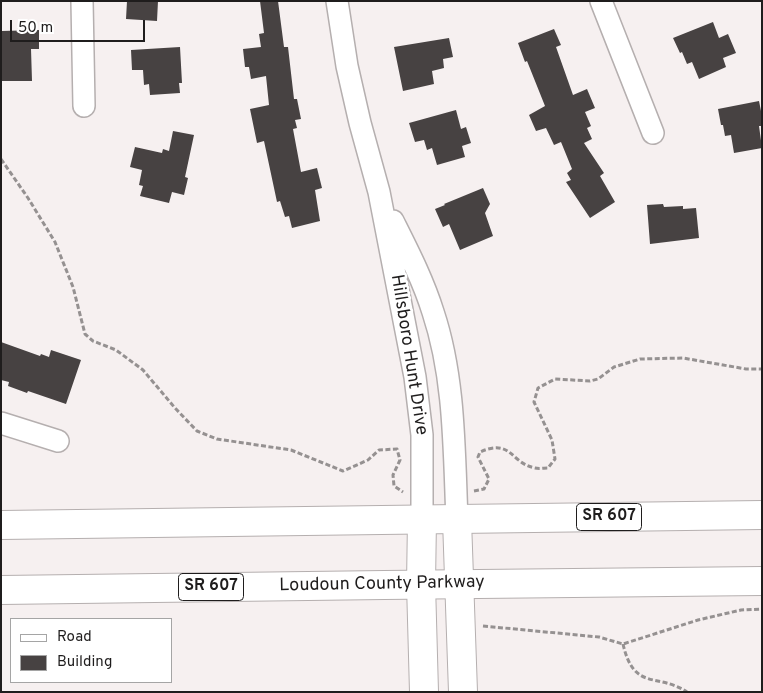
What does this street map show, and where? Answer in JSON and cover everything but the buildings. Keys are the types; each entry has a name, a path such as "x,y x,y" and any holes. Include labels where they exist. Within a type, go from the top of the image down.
{"main road":[{"name":"SR 607","path":"1,525 422,507 762,515"},
{"path":"422,507 421,584 424,692"},
{"path":"456,507 463,692"},
{"name":"Loudoun County Parkway","path":"1,590 762,581"}],"street":[{"path":"82,1 84,106"},
{"name":"Hillsboro Hunt Drive","path":"337,1 347,66 379,192 415,377 422,435 422,507"},
{"path":"601,1 653,132"},
{"name":"Hillsboro Hunt Drive","path":"379,192 420,276 434,313 440,337 450,392 454,431 456,507"},
{"path":"1,422 58,441"}],"path":[{"path":"1,158 55,242 73,287 81,312 85,334 93,341 116,350 143,370 175,408 197,430 217,439 291,450 343,471 368,460 378,450 397,449 400,460 393,475 394,486 422,507"},
{"path":"456,507 484,489 489,479 478,457 480,452 491,447 503,448 520,461 534,468 548,468 555,459 552,440 534,402 538,388 555,379 590,381 598,379 614,366 640,359 683,358 762,370"},
{"path":"483,626 599,637 623,644 698,620 741,610 762,609"},
{"path":"623,644 625,655 634,672 651,680 681,688 687,692"}]}
